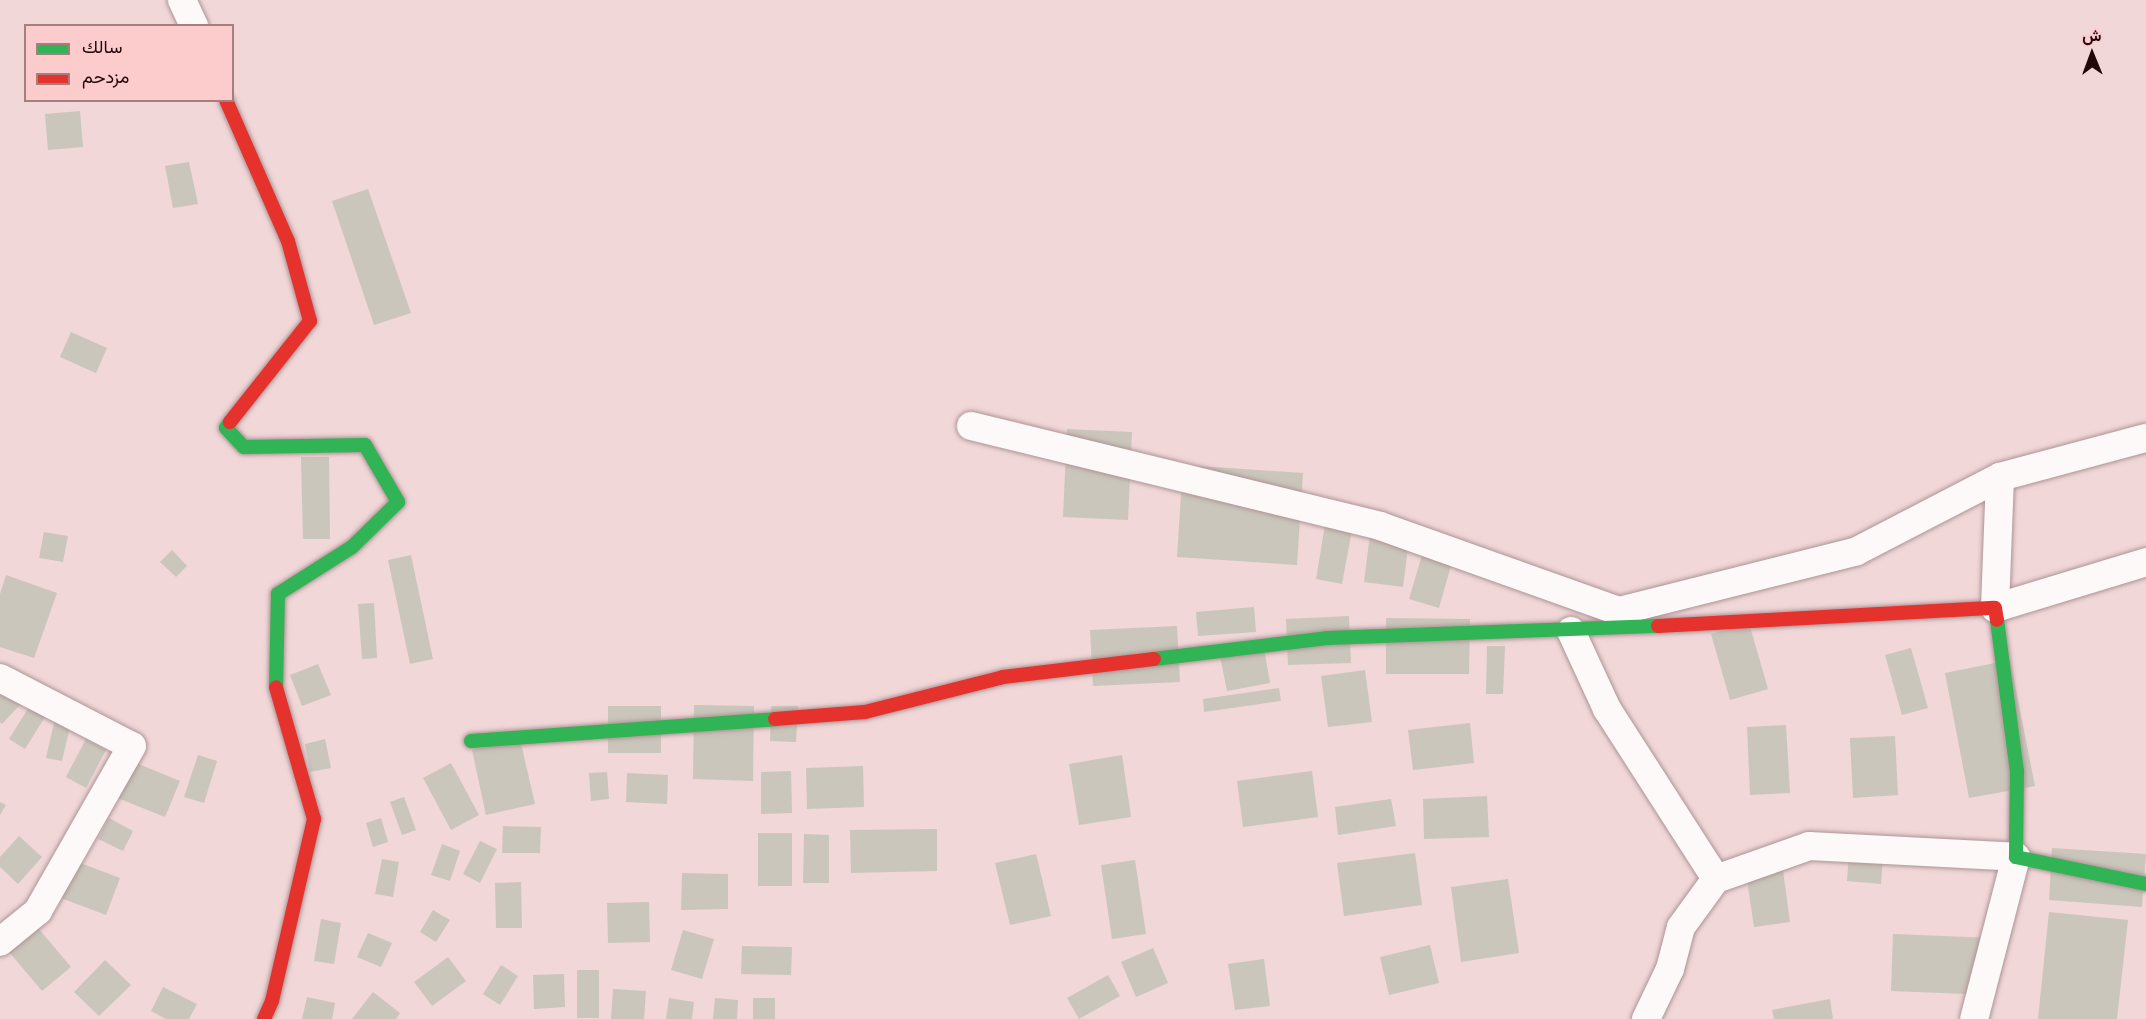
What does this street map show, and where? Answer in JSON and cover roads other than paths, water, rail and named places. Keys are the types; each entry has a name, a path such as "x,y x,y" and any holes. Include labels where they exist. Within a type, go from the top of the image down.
{"street":[{"path":"182,0 193,24"},
{"path":"227,102 288,241 310,321 226,428 244,447 365,445 398,502 352,547 278,594 276,688 314,819 272,1001 264,1019"},
{"path":"971,426 1380,526 1619,611 1857,551 2000,477 2146,438"},
{"path":"1974,1019 2016,857 2017,771 1995,608 2000,477"},
{"path":"471,741 865,712 1002,677 1327,638 1571,631 1995,608 2146,562"},
{"path":"1571,631 1607,709 1716,879"},
{"path":"0,678 132,746 38,911 0,942"},
{"path":"1646,1019 1670,969 1681,927 1716,879 1809,846 2016,857 2146,884"}]}
